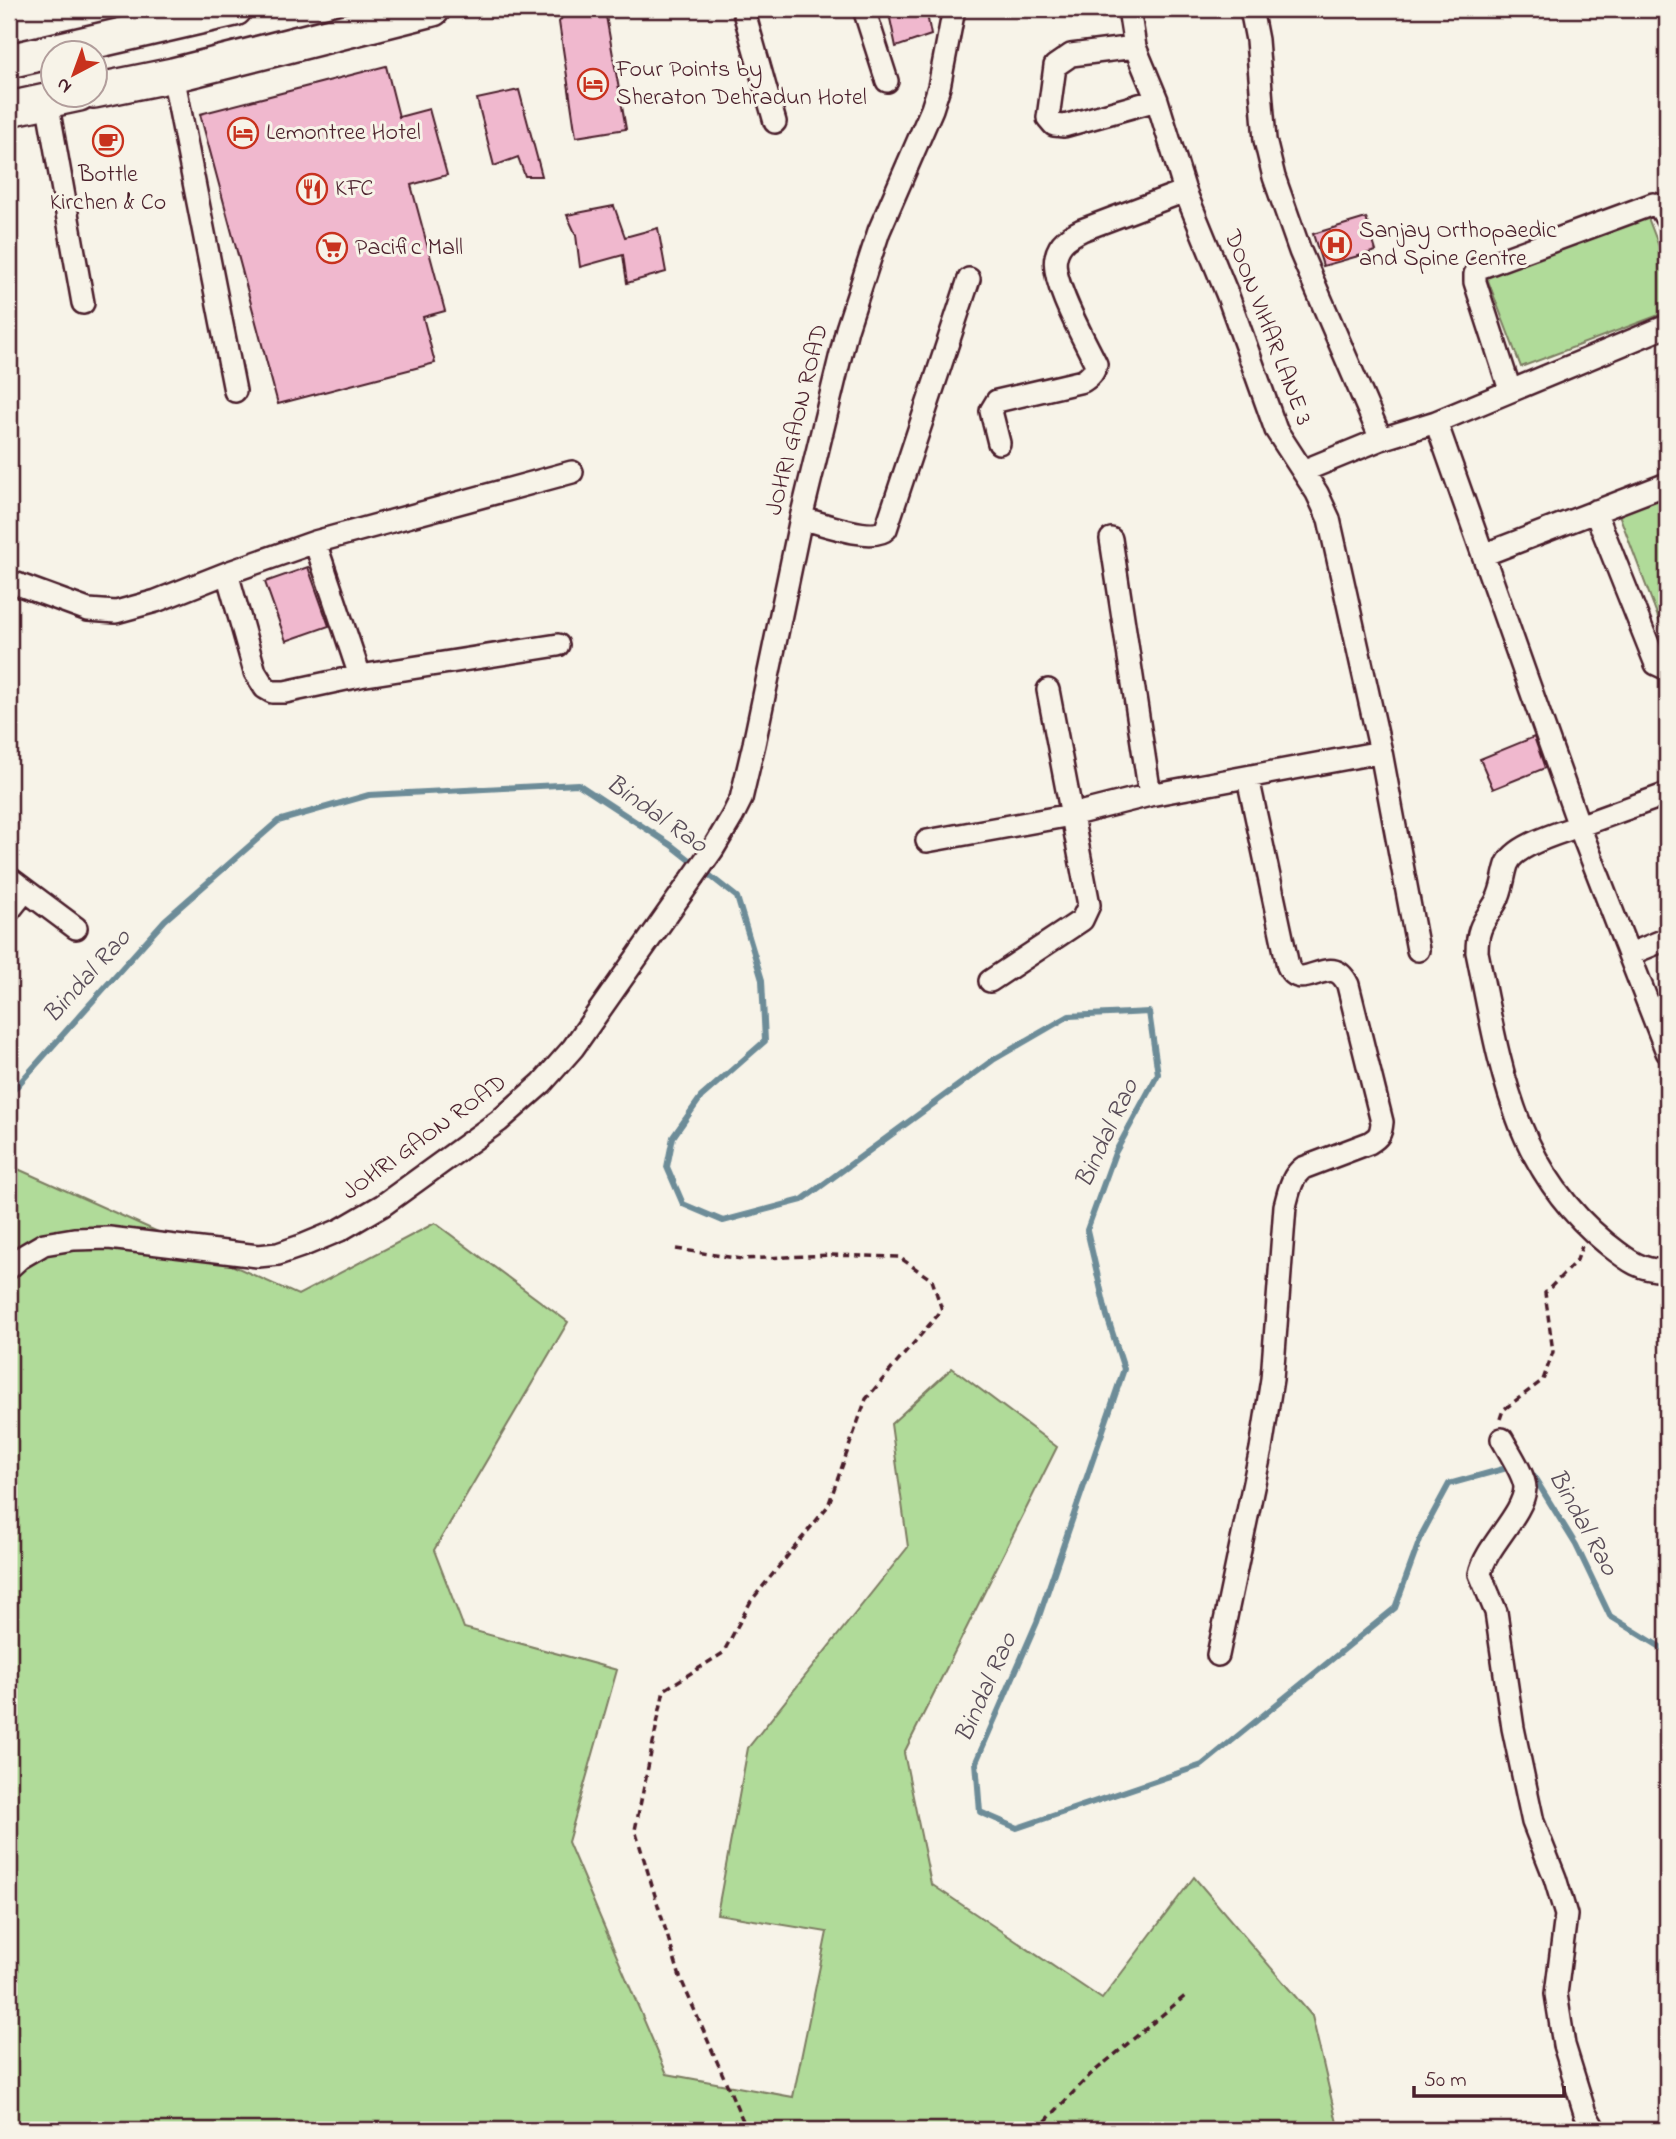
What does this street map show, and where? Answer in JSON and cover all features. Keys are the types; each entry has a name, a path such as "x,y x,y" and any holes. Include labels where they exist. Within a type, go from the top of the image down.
{"main road":[{"path":"9,61 235,9"},
{"path":"108,88 173,75 433,9"},
{"path":"9,109 38,103"}],"street":[{"path":"743,9 775,122"},
{"path":"864,9 887,80"},
{"name":"JOHRI GAON ROAD","path":"9,1268 44,1244 74,1239 109,1238 258,1256 278,1254 351,1224 383,1205 499,1121 542,1083 573,1048 713,849 741,799 800,518 847,329 879,231 932,109 939,87 954,9"},
{"name":"DOON VIHAR LANE 3","path":"1129,9 1135,47 1157,100 1185,191 1228,296 1276,430 1317,492 1329,519 1381,752 1418,950"},
{"path":"1251,9 1257,40 1265,141 1274,177 1300,251 1381,439"},
{"path":"1135,47 1071,55 1061,60 1054,71 1048,118 1054,125 1064,126 1157,100"},
{"path":"173,75 235,391"},
{"path":"48,108 83,303"},
{"path":"999,443 991,411 997,401 1083,380 1090,377 1095,369 1096,364 1055,269 1060,247 1082,230 1185,191"},
{"path":"1510,390 1475,282 1475,274 1479,268 1653,204 1659,206 1667,220"},
{"path":"800,518 869,535 886,530 969,279"},
{"path":"1303,471 1381,439 1436,422 1667,326"},
{"path":"1436,422 1579,826 1667,1052"},
{"path":"9,581 88,610 116,612 156,601 316,542 572,472"},
{"path":"1483,555 1667,484"},
{"path":"1595,510 1656,664 1667,669"},
{"path":"1111,539 1150,796"},
{"path":"316,542 360,676"},
{"path":"227,573 255,672 265,688 272,692 285,692 360,676 558,645"},
{"path":"990,981 1082,920 1089,905 1048,690"},
{"path":"927,841 1071,815 1150,796 1381,752"},
{"path":"1218,1655 1246,1531 1272,1379 1285,1206 1289,1191 1297,1172 1378,1138 1382,1122 1344,976 1341,972 1330,970 1301,978 1293,974 1288,966 1248,778"},
{"path":"1667,794 1523,848 1507,864 1500,894 1479,928 1477,952 1509,1097 1517,1121 1548,1180 1568,1206 1628,1261 1641,1268 1667,1270"},
{"path":"9,911 17,884 76,928"},
{"path":"1630,954 1667,939"},
{"path":"1502,1438 1525,1488 1520,1503 1488,1555 1480,1574 1496,1612 1513,1728 1531,1811 1566,1915 1556,1994 1564,2045 1585,2113 1595,2130"}],"path":[{"path":"1502,1438 1498,1422 1503,1410 1543,1380 1553,1352 1545,1293 1577,1260 1590,1228"},
{"path":"676,1250 743,1259 830,1255 899,1257 932,1280 942,1310 866,1399 828,1506 751,1601 723,1653 664,1690 635,1830 680,1977 747,2130"},
{"path":"1037,2130 1090,2075 1185,1996"}],"green space":[{"path":"1645,210 1667,267 1667,312 1521,367 1484,270"},
{"path":"1667,490 1667,641 1617,509"},
{"path":"9,1165 298,1295 435,1223 568,1322 434,1550 464,1628 617,1670 568,1842 667,2074 793,2097 827,1932 717,1914 748,1748 908,1547 891,1424 952,1368 1057,1447 904,1753 931,1884 1102,1999 1194,1877 1312,2016 1338,2127 1329,2130 9,2130"}],"building":[{"path":"594,9 606,16 626,129 576,137 559,22 566,12"},
{"path":"888,9 926,9 931,35 896,47"},
{"name":"Pacific Mall","path":"386,66 399,117 429,109 447,175 411,185 445,311 423,317 435,363 278,404 200,114"},
{"path":"519,90 542,176 525,176 518,157 494,166 477,99"},
{"path":"614,206 625,237 658,228 666,272 627,283 623,255 580,267 576,235 567,215"},
{"path":"1366,218 1376,251 1323,266 1313,234"},
{"path":"308,567 329,626 286,641 265,582"},
{"path":"1534,737 1545,768 1493,789 1480,759"}],"waterway":[{"name":"Bindal Rao","path":"9,1095 165,920 278,821 369,795 578,784 671,845 737,897 762,980 765,1041 701,1097 673,1137 667,1167 683,1204 723,1221 802,1200 993,1060 1069,1016 1149,1012 1158,1074 1115,1153 1087,1230 1107,1316 1124,1369 1037,1622 976,1762 980,1812 1017,1828 1202,1765 1395,1608 1422,1534 1449,1484 1514,1466"},
{"name":"Bindal Rao","path":"1528,1467 1576,1545 1610,1616 1667,1651"}],"place":[{"name":"Four Points by Sheraton Dehradun Hotel","path":"593,84"},
{"name":"Lemontree Hotel","path":"243,133"},
{"name":"Bottle Kirchen & Co","path":"108,141"},
{"name":"KFC","path":"312,189"},
{"name":"Sanjay Orthopaedic and Spine Centre","path":"1336,245"},
{"name":"Pacific Mall","path":"332,248"}]}
